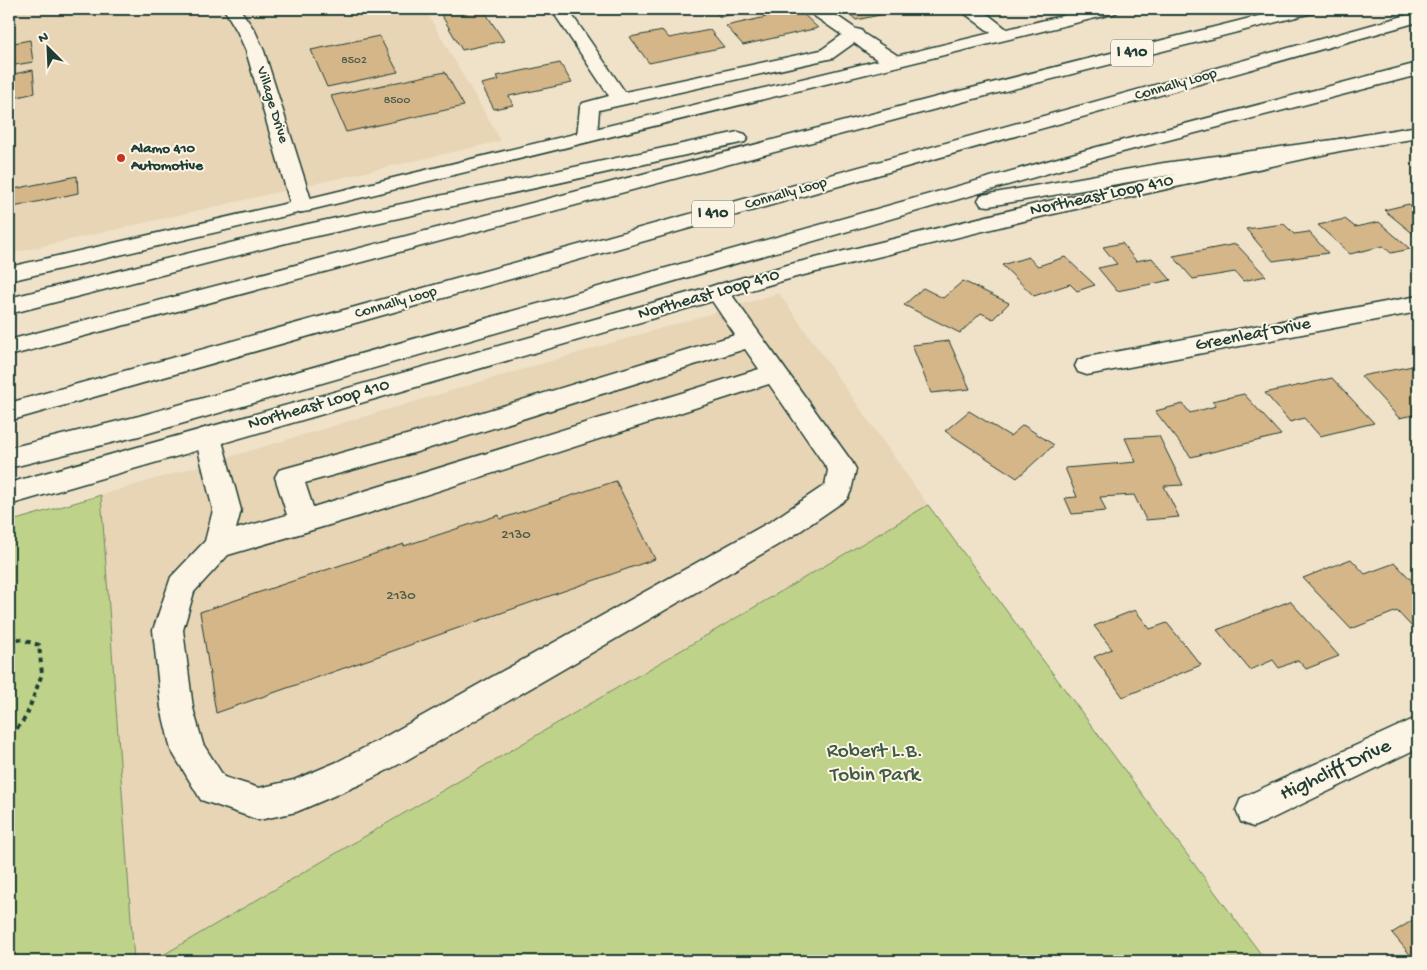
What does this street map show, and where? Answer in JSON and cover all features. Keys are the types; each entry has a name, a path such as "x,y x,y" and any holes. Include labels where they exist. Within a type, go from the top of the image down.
{"main road":[{"name":"Village Drive","path":"232,9 246,31 255,52 302,206"},
{"path":"560,9 620,99"},
{"path":"816,9 837,25 854,34 893,61"},
{"path":"970,9 1004,34"},
{"path":"9,274 302,206 1110,9"},
{"name":"I 410","path":"9,348 958,97 1306,9"},
{"name":"Connally Loop","path":"9,412 1418,17"},
{"path":"587,136 590,107 827,54 854,34"},
{"path":"9,458 140,426 1104,151 1418,70"},
{"path":"9,306 294,234 479,192 828,120 958,97"},
{"name":"Northeast Loop 410","path":"9,494 791,271 1044,208 1340,144 1418,132"},
{"path":"705,264 894,220 1031,192 1260,154 1340,144"},
{"path":"208,437 227,510 218,546 180,586 168,630 177,708 188,750 213,790 259,804 296,796 350,773 393,750 783,528 837,491 842,469 718,292"},
{"name":"Greenleaf Drive","path":"1087,366 1418,304"},
{"path":"303,521 289,477 417,442 750,339"},
{"path":"218,546 363,504 775,373"},
{"name":"Highcliff Drive","path":"1253,810 1418,732"}],"path":[{"path":"9,636 39,645 42,674 26,717 9,738"}],"shaded area":[{"path":"9,9 425,9 501,141 9,254"},
{"path":"779,293 928,505 153,961 134,961 101,495"}],"green space":[{"path":"101,495 134,961 9,961 9,522"},
{"name":"Robert L.B. Tobin Park","path":"928,505 1266,961 153,961"}],"building":[{"path":"438,9 483,9 504,41 462,50"},
{"path":"712,9 757,9 720,17"},
{"path":"757,9 798,9 818,28 743,45 726,26 766,17"},
{"path":"844,9 908,9 856,20"},
{"path":"710,30 724,47 649,63 630,37 663,31 669,38"},
{"path":"379,36 398,72 327,87 311,50"},
{"path":"30,40 33,62 9,66 9,44"},
{"path":"560,63 572,83 509,96 513,105 494,109 481,84 499,80 497,76"},
{"path":"33,70 35,93 9,99 9,75"},
{"path":"445,72 464,106 346,132 331,96"},
{"path":"77,176 78,193 9,208 9,190"},
{"path":"1409,204 1418,212 1418,236 1384,210"},
{"path":"1345,219 1355,227 1379,222 1410,249 1391,253 1383,246 1350,254 1318,225"},
{"path":"1284,224 1294,234 1309,232 1328,253 1273,261 1246,229"},
{"path":"1122,243 1136,261 1152,258 1171,280 1117,291 1098,268 1117,264 1103,247"},
{"path":"1236,244 1266,276 1243,281 1235,272 1193,279 1173,256"},
{"path":"1028,257 1038,266 1065,257 1095,285 1077,291 1070,284 1034,296 1002,265"},
{"path":"963,281 1009,303 993,319 981,313 960,333 904,305 923,288 943,298"},
{"path":"949,341 970,389 931,393 912,345"},
{"path":"1418,365 1418,414 1399,418 1361,376"},
{"path":"1332,378 1374,423 1320,436 1304,418 1290,422 1265,393"},
{"path":"1244,394 1281,435 1191,457 1155,411 1183,404 1190,413 1216,406 1212,401"},
{"path":"969,411 1010,436 1023,425 1054,445 1017,478 945,431"},
{"path":"1159,436 1183,485 1164,486 1179,517 1146,520 1134,495 1100,497 1106,511 1072,514 1065,498 1077,497 1065,468 1136,462 1125,438"},
{"path":"616,481 655,559 216,713 200,612 404,544 404,546 499,515 500,519"},
{"path":"1351,559 1365,574 1395,563 1418,587 1418,625 1412,627 1397,611 1351,629 1303,578"},
{"path":"1290,601 1339,656 1306,669 1298,660 1279,668 1273,660 1250,670 1217,630"},
{"path":"1135,610 1150,629 1167,623 1201,665 1123,697 1094,657 1112,649 1094,626"},
{"path":"1418,917 1418,961 1408,961 1413,958 1392,933"}],"place":[{"name":"Alamo 410 Automotive","path":"121,158"}]}
